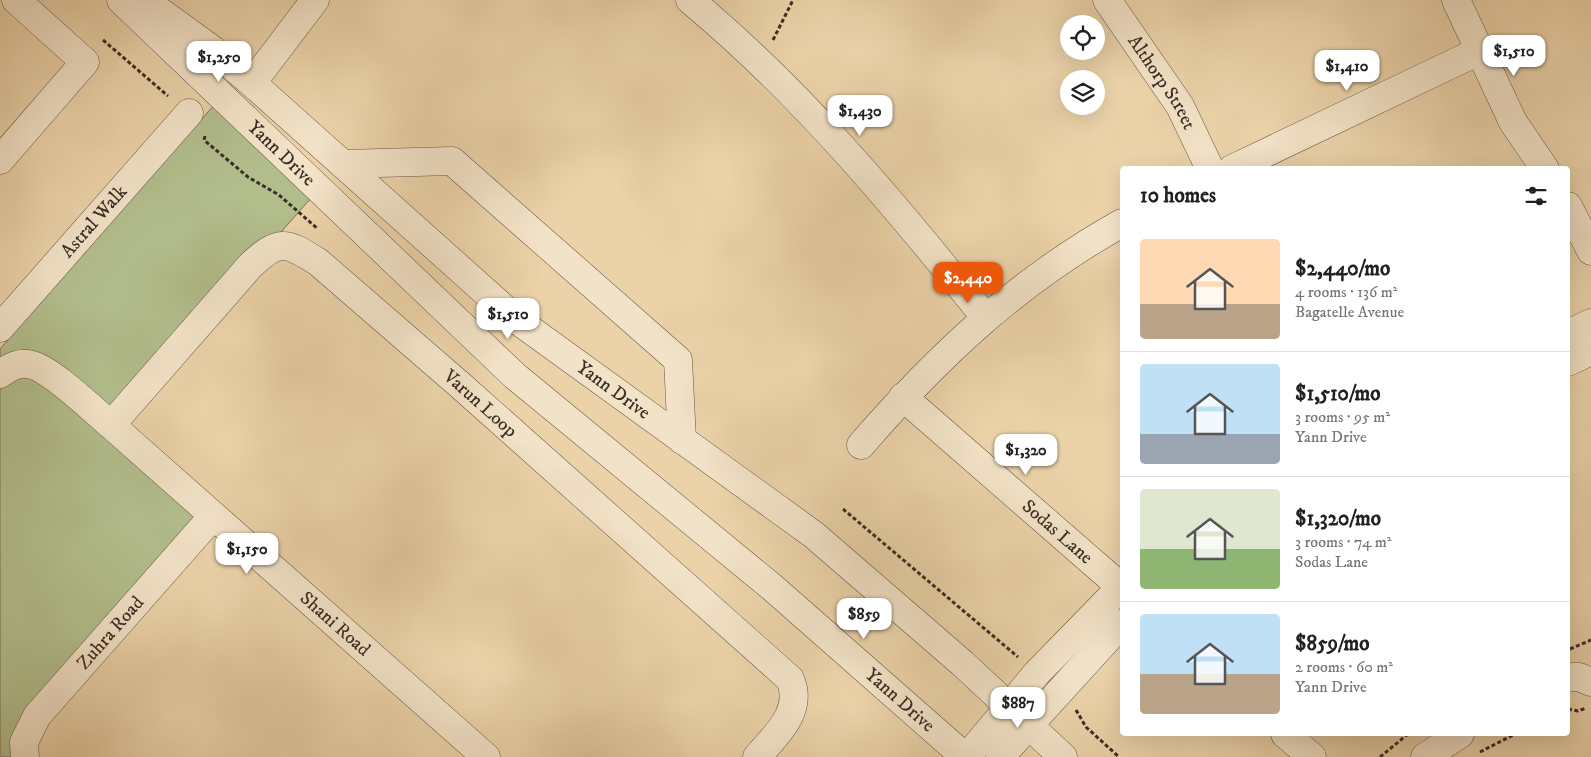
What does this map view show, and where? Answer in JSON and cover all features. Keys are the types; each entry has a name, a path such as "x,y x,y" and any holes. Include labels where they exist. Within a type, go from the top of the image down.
{"street":[{"path":"0,160 85,62 16,0"},
{"name":"Yann Drive","path":"122,0 515,376 773,588 966,757"},
{"name":"Yann Drive","path":"144,0 213,50 252,83 518,320 814,535 962,663 1063,757"},
{"path":"252,83 315,0"},
{"path":"690,0 760,63 822,127 940,262 984,318"},
{"name":"Althorp Street","path":"1107,0 1180,106 1209,166"},
{"path":"1456,0 1513,122 1543,166"},
{"path":"1238,166 1479,51"},
{"name":"Astral Walk","path":"0,328 189,113"},
{"path":"343,164 452,161 678,360 682,440"},
{"path":"1570,210 1591,251"},
{"path":"861,445 903,396 984,318 1056,263 1120,224"},
{"name":"Varun Loop","path":"111,424 250,266 264,253 278,245 295,248 318,262 460,384 790,679 794,696 792,713 784,726 757,757"},
{"path":"1570,333 1591,323"},
{"path":"1570,361 1591,351"},
{"name":"Shani Road","path":"10,369 33,365 42,369 111,424 486,757"},
{"name":"Sodas Lane","path":"903,396 1120,584"},
{"name":"Zuhra Road","path":"25,756 24,742 37,716 213,516"},
{"path":"966,757 1037,673 1120,588"},
{"path":"1000,757 1120,625"},
{"path":"1570,677 1579,677 1591,682"},
{"path":"1287,736 1312,757"},
{"path":"1425,757 1466,744"}],"path":[{"path":"773,40 793,0"},
{"path":"843,509 1037,673"},
{"path":"1570,649 1591,640"},
{"path":"1058,693 1075,708 1086,728 1119,757"},
{"path":"1570,709 1578,711 1591,705"},
{"path":"1380,757 1406,736"},
{"path":"1466,744 1505,736"}],"green space":[{"path":"222,96 319,189 111,425 213,516 37,716 23,757 0,757 0,349"}]}
